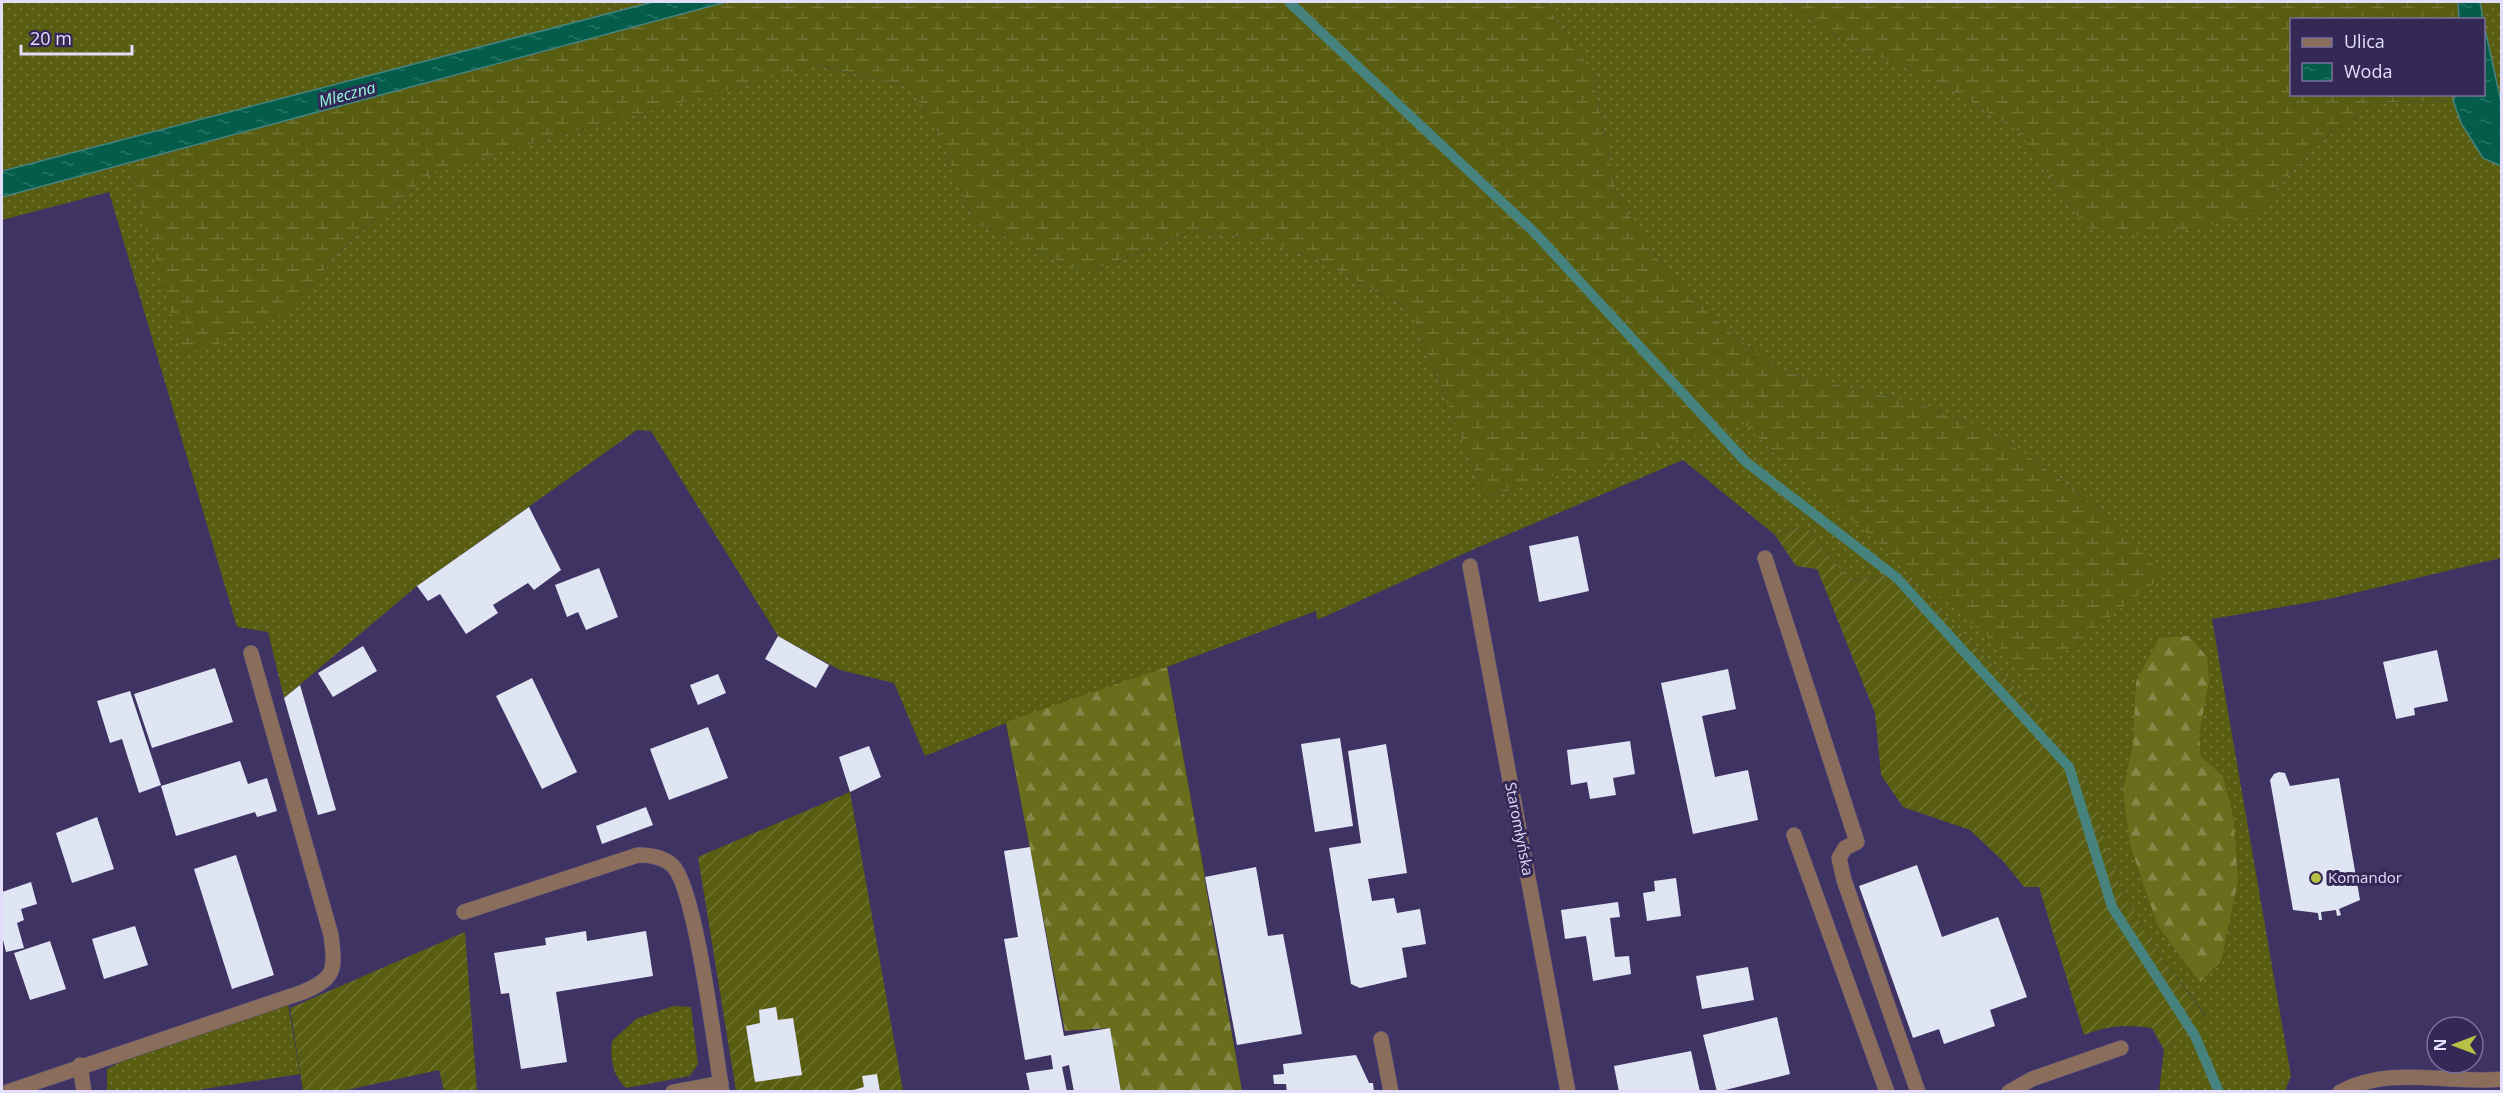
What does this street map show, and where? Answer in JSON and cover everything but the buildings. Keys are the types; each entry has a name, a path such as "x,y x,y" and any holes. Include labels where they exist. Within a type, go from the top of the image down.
{"street":[{"path":"1765,558 1857,842 1845,848 1839,858 1844,880 1918,1092"},
{"name":"Staromłyńska","path":"1470,566 1568,1092"},
{"path":"8,1092 80,1065 303,992 324,983 334,966 331,935 251,653"},
{"path":"1794,835 1887,1092"},
{"path":"464,912 638,855 658,858 672,866 690,901 721,1087 673,1092"},
{"path":"1381,1039 1391,1092"},
{"path":"2009,1092 2032,1079 2121,1048"},
{"path":"80,1065 84,1092"},
{"path":"2340,1092 2354,1084 2388,1076 2435,1076 2483,1081 2502,1079"}],"green space":[{"path":"2,2 653,2 2,171"},
{"path":"726,2 1544,2 1592,72 1617,196 1666,272 1728,331 1783,372 1918,404 1972,424 2029,456 2107,515 2140,546 2162,577 2033,676 1775,454 1742,421 1485,497 1410,310 1319,260 1261,240 1195,230 1086,273 974,222 937,130 909,86 818,65 436,170 352,239 287,311 219,344 182,355 130,163"},
{"path":"1544,2 1783,2 1850,45 1939,82 2019,132 2086,228 2256,212 2318,143 2376,103 2453,100 2461,123 2483,158 2501,166 2501,558 2329,599 2212,619 2291,1076 2285,1091 2159,1091 2164,1050 2206,1016 2157,951 2123,893 2083,776 2033,706 1903,573 1849,580 1805,525 1775,535 1683,460 1481,546 1317,620 1316,611 1167,667 1205,876 1115,1023 1065,1031 1006,723 925,756 894,683 840,670 778,636 651,431 637,430 417,586 284,698 268,632 237,627 109,192 2,220 2,197 130,163 183,355 287,311 352,239 436,170 817,65 909,86 937,130 974,222 1086,273 1195,230 1261,240 1319,260 1410,310 1485,497 1742,420 1775,454 2107,515 2029,456 1972,424 1918,404 1783,372 1728,331 1666,272 1617,196 1592,72"},
{"path":"1783,2 2458,2 2459,18 2290,18 2290,96 2455,96 2453,100 2376,103 2318,143 2256,212 2213,225 2132,236 2086,228 2019,132 1939,82 1850,45"},
{"path":"2480,2 2501,2 2501,102 2488,49 2485,18 2483,18"},
{"path":"1805,525 1849,580 1903,573 2033,706 2083,775 2123,893 2157,951 2206,1017 2164,1050 2152,1028 2117,1027 2101,1029 2084,1035 2039,887 2024,887 2004,862 1970,830 1903,807 1881,775 1875,713 1817,569 1796,566 1775,535"},
{"path":"2189,636 2207,657 2209,681 2199,734 2201,757 2223,776 2233,816 2238,880 2221,961 2200,982 2158,926 2130,845 2123,790 2133,745 2136,682 2159,638"},
{"path":"1167,667 1242,1091 1121,1091 1110,1028 1065,1031 1006,722"},
{"path":"850,792 903,1091 736,1091 698,857"},
{"path":"465,932 477,1091 444,1091 439,1070 342,1091 303,1091 290,1008"},
{"path":"288,1004 300,1074 191,1091 107,1092 107,1069 120,1062"},
{"path":"673,1006 691,1007 698,1064 690,1076 626,1088 613,1066 612,1041 636,1019"}],"water":[{"name":"Mleczna","path":"653,2 726,2 2,197 2,171"},
{"path":"2458,2 2480,2 2483,18 2459,18"},
{"path":"2485,29 2501,102 2501,166 2483,158 2461,123 2453,100 2455,96 2485,96"}],"waterway":[{"path":"1289,2 1535,233 1746,462 1897,578 2069,767 2112,907 2195,1036 2219,1092"}],"place":[{"name":"Komandor","path":"2316,878"}]}
